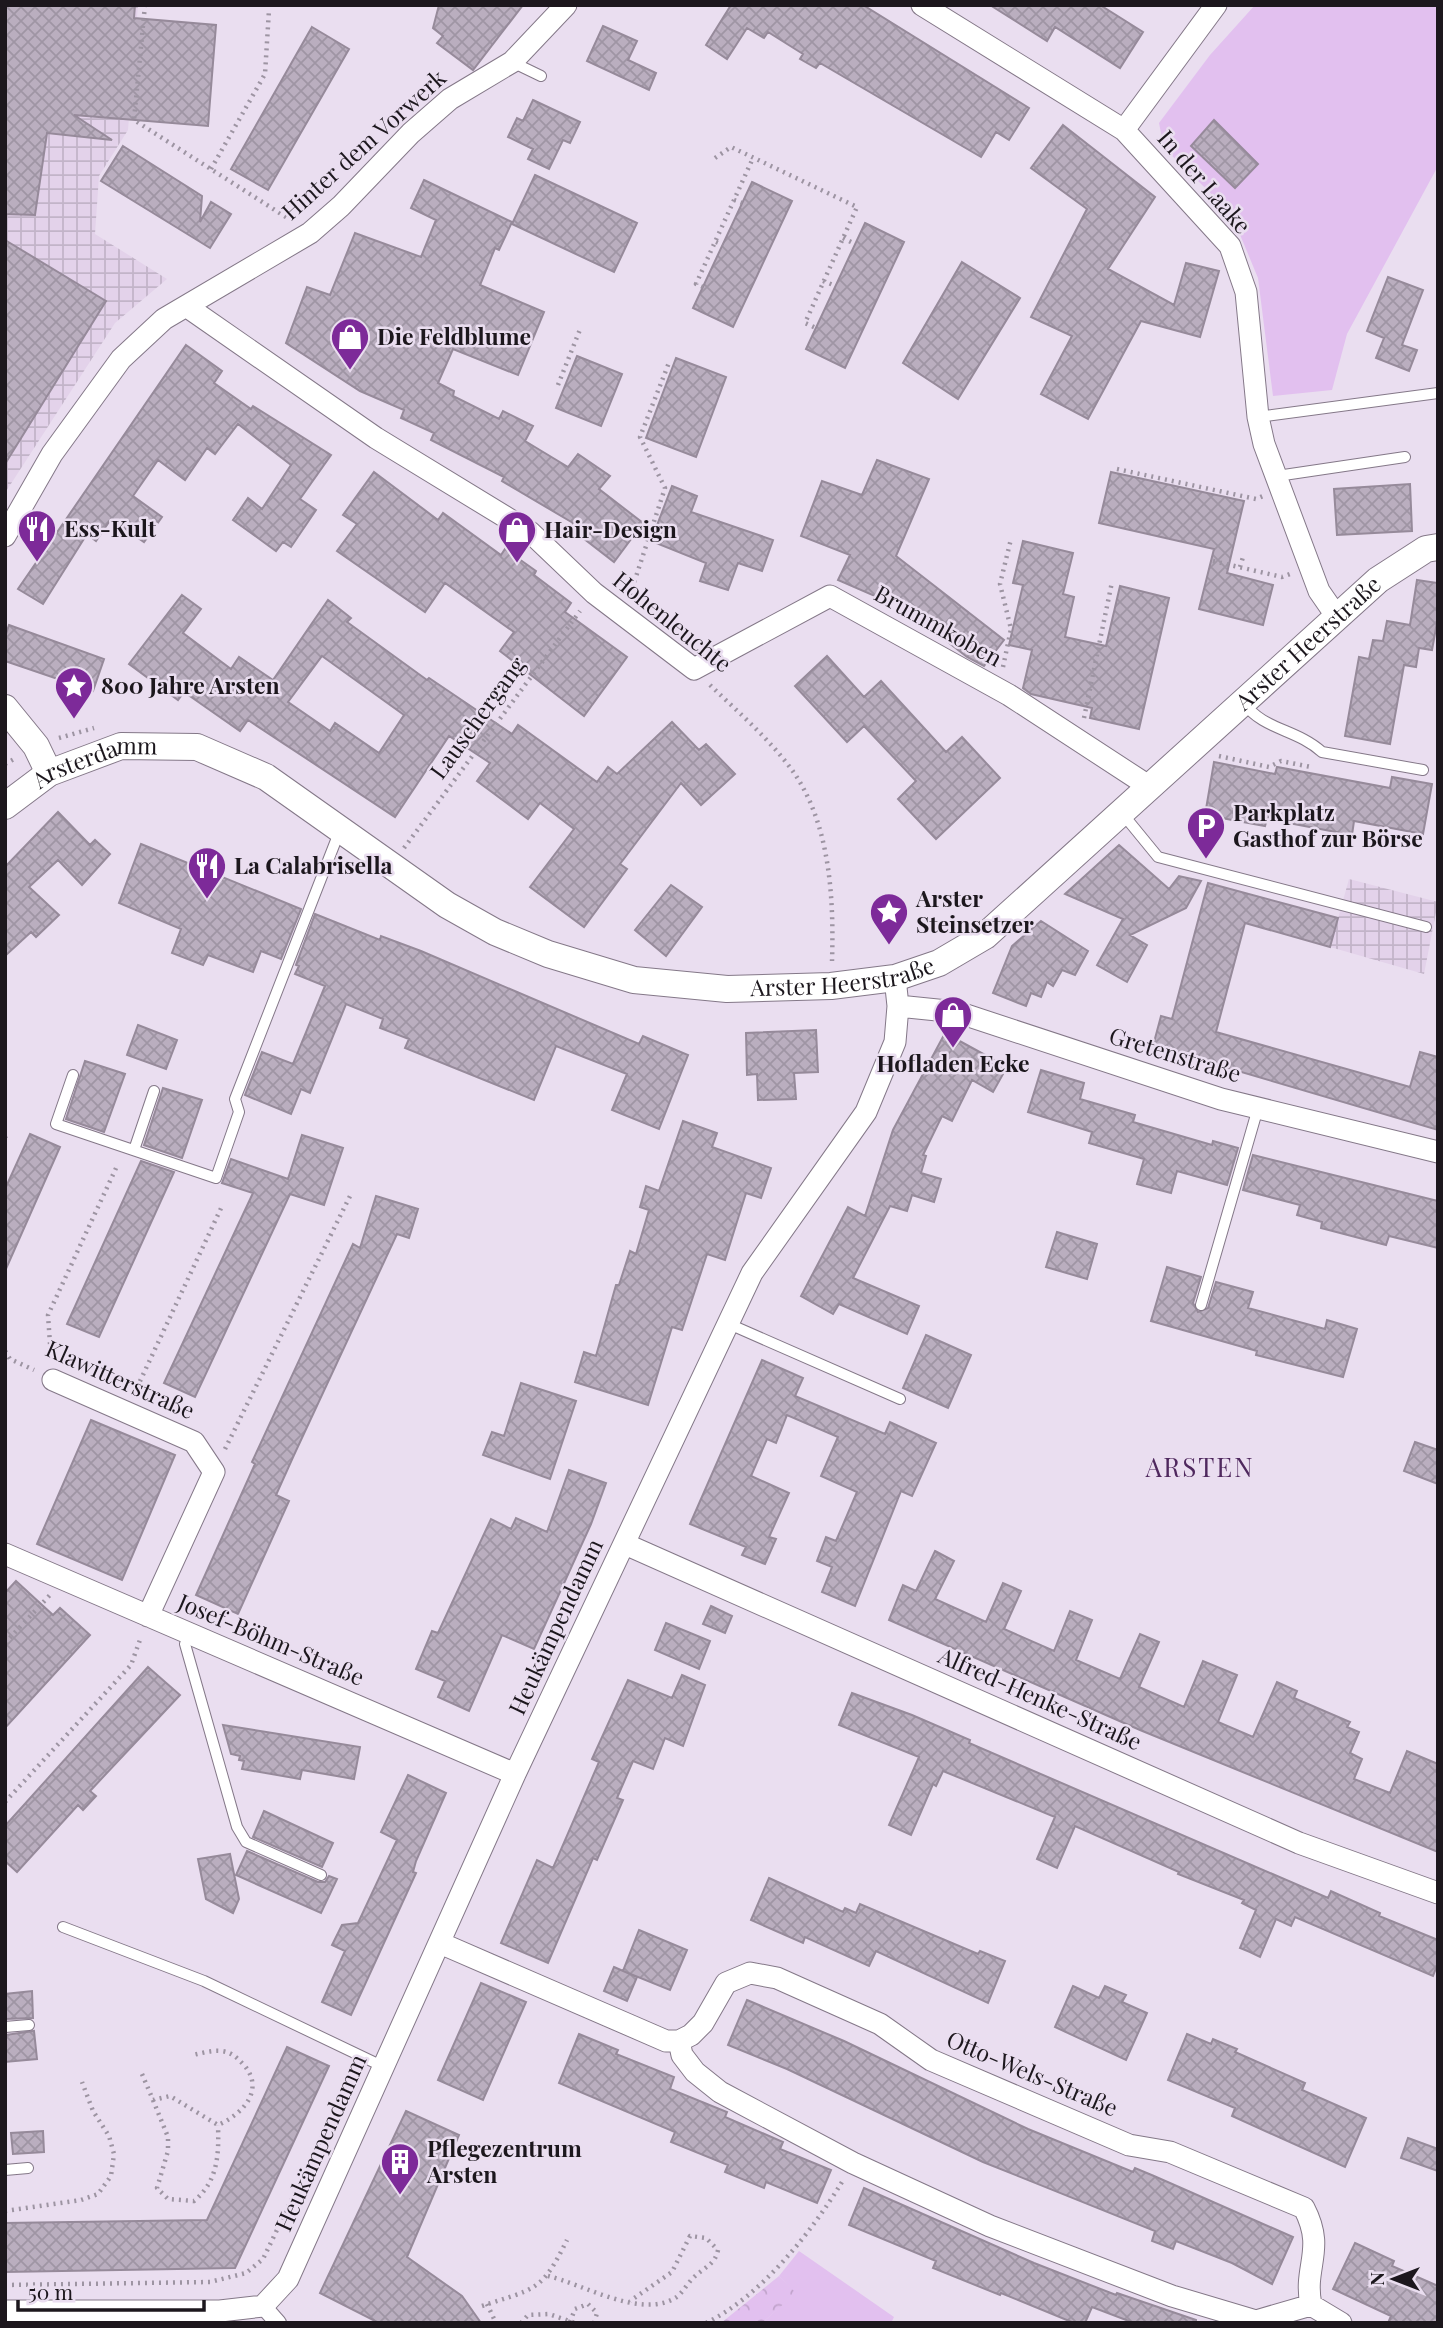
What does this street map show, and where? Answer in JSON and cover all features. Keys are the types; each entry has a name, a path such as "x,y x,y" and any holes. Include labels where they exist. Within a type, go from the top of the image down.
{"street":[{"name":"Hinter dem Vorwerk","path":"5,536 52,454 121,359 164,319 310,233 450,99 512,62 566,5"},
{"name":"In der Laake","path":"922,5 1124,130 1230,246 1246,292 1258,417 1319,591 1337,617"},
{"path":"1124,130 1216,5"},
{"name":"Hohenleuchte","path":"186,306 376,438 530,532 594,593 694,669"},
{"name":"Arster Heerstraße","path":"197,747 266,777 447,905 495,932 548,954 634,980 727,989 831,986 895,978 939,963 985,936 1378,580 1426,549 1438,547"},
{"name":"Brummkoben","path":"694,669 830,596 998,688 1150,787"},
{"path":"5,708 36,746 49,773"},
{"name":"Arsterdamm","path":"5,806 49,773 121,746 197,747"},
{"name":"Heukämpendamm","path":"263,2306 289,2278 515,1774 752,1273 866,1112 895,1042 898,1006 895,978"},
{"name":"Gretenstraße","path":"898,1006 957,1013 1258,1108 1438,1152"},
{"name":"Klawitterstraße","path":"53,1380 127,1410 194,1442 214,1472"},
{"path":"148,1616 214,1472"},
{"name":"Alfred-Henke-Straße","path":"625,1544 1299,1843 1438,1893"},
{"name":"Josef-Böhm-Straße","path":"5,1554 515,1774"},
{"path":"440,1942 666,2041 679,2041 682,2055 695,2072 720,2092 853,2163 990,2225 1184,2299 1256,2321 1311,2305 1341,2323"},
{"name":"Otto-Wels-Straße","path":"679,2041 703,2023 726,1983 750,1973 777,1978 880,2024 931,2060 1129,2144 1170,2152 1304,2208 1314,2227 1315,2253 1308,2290 1311,2305"},
{"path":"5,2311 220,2311 263,2306 278,2323"}],"lane":[{"path":"512,62 541,76"},
{"path":"1258,417 1438,393"},
{"path":"1279,483 1405,457"},
{"path":"1244,702 1254,717 1309,741 1322,752 1423,770"},
{"path":"1122,813 1158,857 1426,928"},
{"path":"73,1075 56,1124 216,1178 239,1112 236,1099 341,828"},
{"path":"134,1150 154,1091"},
{"path":"1201,1305 1258,1108"},
{"path":"729,1324 900,1399"},
{"path":"190,1633 185,1644 237,1827 246,1842 321,1875"},
{"path":"63,1927 204,1981 384,2067"},
{"path":"5,2027 29,2025"},
{"path":"5,2170 28,2168"}],"path":[{"path":"145,5 134,120 310,233"},
{"path":"211,169 265,74 269,10"},
{"path":"715,158 731,147 857,207 805,323 816,328"},
{"path":"703,287 696,284 753,158"},
{"path":"734,200 742,203"},
{"path":"843,238 855,244"},
{"path":"716,242 723,245"},
{"path":"823,281 835,286"},
{"path":"558,385 581,327"},
{"path":"623,615 665,488 640,437 670,360"},
{"path":"1117,469 1256,499 1279,483"},
{"path":"998,688 1012,629 999,584 1011,539"},
{"path":"1240,567 1243,557"},
{"path":"1213,561 1282,577 1310,567"},
{"path":"1079,740 1112,582"},
{"name":"Lauschergang","path":"392,866 594,593"},
{"name":"Hohenleuchte","path":"694,669 789,767 812,806 826,861 834,916 831,986"},
{"path":"1204,738 1222,758 1269,767 1281,761 1321,769"},
{"path":"53,1380 48,1314 117,1166"},
{"path":"214,1472 352,1192"},
{"path":"127,1410 223,1204"},
{"name":"Klawitterstraße","path":"5,1350 10,1359 53,1380"},
{"path":"5,1643 65,1579"},
{"path":"5,1802 131,1665 148,1616"},
{"path":"193,2055 222,2051 235,2055 249,2071 254,2086 249,2102 233,2119 218,2125"},
{"path":"142,2074 168,2137 168,2151 157,2188 168,2199 194,2200 208,2189 219,2150 218,2125"},
{"path":"5,2211 80,2200 98,2194 111,2176 114,2154 109,2136 93,2111 82,2082"},
{"path":"153,2100 170,2096 218,2125"},
{"path":"706,2323 775,2271 821,2216 853,2163"},
{"path":"548,2276 589,2291 646,2305 677,2298 694,2277 713,2262 718,2250 706,2238 690,2236 671,2272 631,2301"},
{"path":"496,2323 484,2305 539,2286 548,2276 567,2240"},
{"path":"5,2285 210,2281 246,2273 251,2269"},
{"path":"521,2323 533,2313 572,2322 575,2309 588,2304 597,2313 594,2323"}],"shaded area":[{"path":"5,5 138,5 128,130 99,176 95,234 167,279 115,323 5,493"},
{"path":"1349,879 1438,902 1424,974 1330,947"}],"green space":[{"path":"1255,5 1438,5 1438,166 1347,334 1332,390 1273,396 1258,278 1231,213 1164,148 1159,123 1210,55"},
{"path":"799,2251 894,2317 891,2323 762,2323 795,2293 779,2276"},
{"path":"779,2276 796,2293 762,2323 721,2323"}],"building":[{"path":"5,5 135,5 134,18 216,25 208,126 74,115 112,140 47,133 35,215 5,214"},
{"path":"439,5 523,5 473,70 437,43 443,36 433,28"},
{"path":"731,5 863,5 1029,108 1009,140 996,132 981,157 820,63 816,68 800,59 803,54 768,32 764,38 747,28 727,59 706,45"},
{"path":"990,5 1100,5 1143,32 1120,68 1055,27 1047,41"},
{"path":"603,26 637,41 628,60 656,73 649,90 587,61"},
{"path":"312,27 349,49 268,190 231,169"},
{"path":"533,100 580,122 570,143 563,140 549,169 528,159 533,149 508,137 517,118 523,121"},
{"path":"1214,120 1258,164 1235,188 1191,146"},
{"path":"1063,125 1155,197 1108,269 1174,305 1186,263 1219,271 1200,337 1141,321 1088,419 1041,394 1072,336 1031,317 1087,209 1031,168"},
{"path":"123,146 202,196 200,222 211,202 231,214 210,248 101,181"},
{"path":"535,175 637,223 614,272 512,224"},
{"path":"424,180 512,222 499,250 495,248 480,285 544,312 518,375 453,349 438,383 454,391 453,396 499,419 503,411 533,426 525,441 568,467 578,454 610,476 599,489 643,523 614,562 570,528 573,523 502,481 504,477 431,440 434,433 401,418 404,410 360,391 286,343 307,287 330,295 355,233 421,257 436,220 411,208"},
{"path":"752,182 792,201 733,327 693,308"},
{"path":"865,223 904,242 845,368 806,349"},
{"path":"5,240 106,301 5,464"},
{"path":"962,262 1020,298 958,399 903,363"},
{"path":"1388,277 1423,290 1402,345 1417,350 1409,371 1376,358 1384,338 1367,331"},
{"path":"186,345 222,371 214,383 251,409 253,406 331,455 300,499 316,510 291,547 283,542 276,551 233,520 248,498 262,509 291,465 238,424 215,454 207,448 185,480 158,460 133,496 162,517 144,542 111,519 96,541 87,534 43,604 18,589"},
{"path":"577,356 622,374 601,426 556,408"},
{"path":"676,358 726,377 696,457 646,438"},
{"path":"877,460 929,479 896,556 1004,640 984,666 967,657 880,589 877,597 838,580 850,555 801,536 822,481 862,495"},
{"path":"374,472 438,520 443,513 501,555 505,549 536,571 534,575 571,603 565,612 627,657 584,716 500,651 514,632 445,583 425,612 337,551 357,524 343,515"},
{"path":"1111,472 1244,501 1227,573 1273,585 1263,625 1199,609 1214,549 1099,523"},
{"path":"1410,484 1412,531 1337,535 1334,489"},
{"path":"672,486 697,496 691,512 773,540 762,571 738,563 728,590 700,581 706,563 651,541"},
{"path":"1023,541 1073,553 1063,594 1074,597 1065,637 1106,646 1120,586 1169,598 1139,729 1090,718 1092,708 1031,694 1023,688 1032,650 1009,645 1023,585 1013,583"},
{"path":"1417,580 1438,583 1438,617 1432,650 1419,648 1416,667 1404,665 1390,744 1345,736 1359,657 1369,659 1373,640 1383,641 1387,621 1410,625"},
{"path":"182,595 201,609 183,633 231,669 239,657 273,680 328,600 351,618 347,622 427,680 429,678 512,734 518,725 597,782 608,767 617,774 672,722 699,750 706,744 735,774 701,805 681,783 620,864 627,869 584,927 530,887 574,829 540,803 528,819 477,781 490,763 449,736 395,817 248,720 240,731 184,692 178,700 129,664","holes":["322,656 404,715 379,753 335,723 330,731 288,702"]},
{"path":"9,625 104,659 93,691 5,661 5,637"},
{"path":"827,656 864,697 881,681 946,752 962,737 1000,778 936,839 898,799 916,781 864,726 847,742 795,686"},
{"path":"1214,762 1275,774 1277,767 1390,788 1392,777 1432,784 1423,834 1354,821 1352,835 1267,819 1265,826 1205,815"},
{"path":"58,812 90,845 95,840 110,854 82,885 58,860 29,887 59,915 36,937 31,932 5,956 5,867"},
{"path":"141,844 301,909 281,959 261,951 253,972 208,955 203,965 172,953 181,929 119,903"},
{"path":"1119,845 1169,889 1179,876 1201,881 1186,908 1130,935 1147,945 1127,982 1097,965 1123,919 1065,894"},
{"path":"1208,883 1338,918 1330,947 1245,923 1216,1032 1410,1087 1420,1052 1438,1057 1438,1130 1153,1046 1161,1016 1172,1019"},
{"path":"671,885 702,907 666,956 635,930"},
{"path":"315,914 380,940 381,936 421,951 639,1044 643,1036 688,1055 659,1129 612,1110 627,1074 556,1046 534,1100 405,1048 409,1039 380,1028 383,1019 346,1004 310,1093 301,1089 291,1114 245,1095 262,1052 293,1064 325,986 295,974"},
{"path":"1041,921 1088,951 1075,975 1062,970 1053,986 1047,982 1041,997 1031,993 1026,1006 993,993 1012,946"},
{"path":"138,1025 177,1040 166,1069 127,1055"},
{"path":"816,1030 818,1072 794,1073 796,1099 758,1100 757,1074 747,1075 746,1033"},
{"path":"945,1033 1007,1067 993,1092 972,1080 952,1121 942,1116 923,1155 926,1156 921,1173 941,1179 934,1202 912,1195 907,1211 890,1206 853,1278 919,1306 907,1334 839,1304 833,1314 801,1296 848,1207 865,1216 893,1130"},
{"path":"85,1061 125,1074 104,1132 66,1119"},
{"path":"1041,1070 1084,1083 1080,1099 1135,1115 1133,1122 1212,1145 1213,1141 1238,1148 1227,1185 1177,1171 1171,1193 1137,1184 1144,1159 1089,1143 1092,1132 1028,1112"},
{"path":"163,1088 202,1100 182,1158 144,1145"},
{"path":"683,1121 717,1133 712,1147 771,1168 761,1198 746,1193 725,1260 707,1254 682,1330 672,1327 648,1405 575,1382 584,1352 596,1356 616,1285 619,1285 630,1251 636,1254 649,1210 640,1207 646,1186 659,1191"},
{"path":"30,1134 60,1147 5,1271 5,1189"},
{"path":"302,1135 343,1148 324,1205 290,1194 195,1397 164,1383 253,1193 222,1183 231,1159 288,1179"},
{"path":"1253,1155 1438,1201 1438,1248 1389,1236 1386,1245 1321,1228 1322,1222 1297,1215 1300,1205 1243,1190"},
{"path":"141,1161 174,1172 99,1337 67,1324"},
{"path":"376,1196 418,1209 409,1238 397,1234 294,1455 276,1495 289,1501 238,1614 196,1595 255,1464 252,1462 353,1244 360,1248"},
{"path":"1057,1232 1097,1244 1087,1279 1046,1267"},
{"path":"1167,1267 1201,1277 1193,1303 1198,1312 1208,1308 1216,1282 1253,1292 1248,1308 1325,1329 1327,1320 1357,1329 1343,1377 1256,1355 1257,1351 1151,1321"},
{"path":"926,1335 971,1355 948,1408 903,1388"},
{"path":"762,1360 803,1378 795,1396 885,1434 890,1422 936,1443 912,1496 901,1491 855,1606 822,1592 832,1567 817,1561 826,1537 836,1541 857,1492 821,1476 838,1437 787,1415 776,1443 767,1439 751,1476 789,1493 769,1537 776,1539 765,1564 742,1555 746,1547 690,1524"},
{"path":"521,1383 576,1401 550,1479 483,1455 492,1432 504,1436"},
{"path":"91,1420 175,1455 122,1580 37,1544"},
{"path":"1415,1442 1438,1450 1438,1484 1404,1471"},
{"path":"569,1470 606,1483 591,1524 534,1649 502,1635 469,1711 438,1697 445,1681 416,1669 432,1631 438,1633 491,1519 511,1529 516,1518 547,1532"},
{"path":"935,1551 954,1561 935,1599 986,1622 1003,1583 1021,1591 1004,1629 1054,1651 1070,1611 1092,1620 1076,1660 1120,1679 1140,1634 1159,1642 1139,1687 1184,1707 1203,1661 1237,1675 1218,1722 1253,1737 1277,1682 1297,1691 1294,1698 1350,1722 1347,1727 1359,1732 1350,1753 1362,1759 1354,1779 1390,1793 1407,1751 1438,1764 1438,1852 1140,1730 889,1620 903,1585 916,1591"},
{"path":"16,1581 53,1615 60,1608 90,1635 5,1728 5,1593"},
{"path":"711,1606 732,1616 725,1633 703,1624"},
{"path":"666,1623 710,1641 699,1669 655,1650"},
{"path":"148,1667 180,1695 90,1791 96,1796 83,1810 78,1805 17,1872 5,1861 5,1826"},
{"path":"682,1675 705,1685 683,1746 665,1738 653,1769 633,1761 617,1798 623,1800 597,1860 593,1858 548,1963 501,1943 537,1860 553,1868 599,1762 592,1759 628,1680 672,1698"},
{"path":"852,1693 912,1715 970,1740 969,1743 1328,1898 1331,1891 1380,1913 1379,1916 1438,1940 1438,1963 1433,1976 1295,1917 1291,1926 1276,1919 1260,1957 1240,1948 1256,1910 1242,1903 1244,1900 1178,1874 1179,1872 1075,1826 1057,1868 1037,1859 1055,1817 943,1771 936,1786 933,1784 911,1835 889,1825 919,1757 839,1725"},
{"path":"223,1725 360,1747 354,1779 302,1770 300,1779 242,1769 244,1761 239,1760 240,1756 231,1754"},
{"path":"408,1775 446,1793 416,1861 413,1872 416,1873 351,2015 322,2002 345,1951 332,1945 342,1925 358,1923 397,1840 381,1832"},
{"path":"264,1811 333,1843 322,1867 253,1837"},
{"path":"247,1851 318,1882 325,1882 329,1876 337,1879 321,1913 236,1875"},
{"path":"230,1854 239,1899 233,1913 206,1899 198,1859"},
{"path":"769,1878 843,1912 845,1908 856,1913 860,1904 978,1954 980,1951 1005,1961 988,2003 876,1951 869,1966 805,1937 803,1943 751,1920"},
{"path":"639,1930 687,1950 670,1990 623,1971"},
{"path":"614,1967 637,1977 627,2001 604,1991"},
{"path":"481,1983 526,2002 483,2100 438,2080"},
{"path":"1073,1986 1099,1998 1105,1986 1126,1995 1122,2002 1147,2013 1126,2060 1055,2027"},
{"path":"32,1991 33,2018 5,2019 5,1994"},
{"path":"747,2000 844,2041 1028,2129 1133,2172 1135,2168 1293,2237 1272,2284 1232,2263 1176,2241 1173,2249 1152,2241 1155,2231 983,2162 787,2069 728,2045"},
{"path":"34,2031 37,2059 5,2062 5,2035"},
{"path":"579,2034 618,2050 616,2054 674,2077 670,2089 727,2112 725,2117 783,2142 780,2149 831,2170 817,2203 766,2182 764,2188 725,2172 728,2165 671,2142 675,2132 559,2083"},
{"path":"1187,2034 1211,2044 1213,2039 1237,2049 1235,2052 1305,2083 1302,2090 1366,2118 1345,2167 1232,2116 1235,2108 1168,2080"},
{"path":"287,2047 329,2066 235,2268 5,2272 5,2223 207,2220"},
{"name":"Pflegezentrum Arsten","path":"406,2111 459,2135 407,2257 462,2296 481,2323 379,2323 320,2293"},
{"path":"43,2131 44,2152 13,2154 11,2133"},
{"path":"1408,2138 1438,2149 1438,2171 1401,2158"},
{"path":"864,2188 1034,2263 1116,2295 1117,2293 1196,2320 1196,2323 1134,2323 1092,2307 1085,2323 1074,2323 933,2268 936,2261 849,2225"},
{"path":"1355,2243 1394,2261 1392,2266 1438,2286 1438,2323 1388,2323 1391,2316 1333,2289"}],"place":[{"name":"Die Feldblume","path":"350,371"},
{"name":"Ess-Kult","path":"37,563"},
{"name":"Hair-Design","path":"517,564"},
{"name":"800 Jahre Arsten","path":"74,720"},
{"name":"Parkplatz Gasthof zur Börse","path":"1206,860"},
{"name":"La Calabrisella","path":"207,900"},
{"name":"Arster Steinsetzer","path":"889,946"},
{"name":"Hofladen Ecke","path":"953,1049"},
{"name":"Pflegezentrum Arsten","path":"400,2196"}],"district":[{"name":"ARSTEN","path":"1200,1468"}]}
